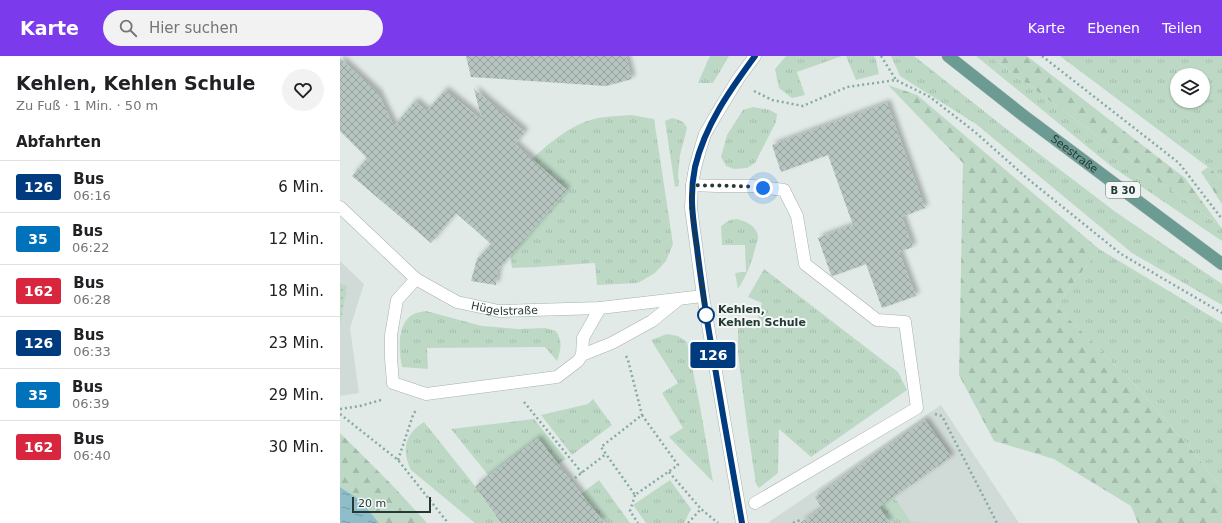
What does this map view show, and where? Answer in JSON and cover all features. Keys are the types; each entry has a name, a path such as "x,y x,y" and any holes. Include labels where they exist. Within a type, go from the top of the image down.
{"main road":[{"name":"Seestraße","path":"948,56 1024,116 1222,264"}],"street":[{"path":"742,523 703,296 691,208 692,185 700,150 706,134 738,78 755,56"},
{"path":"692,185 753,186 784,190 797,216 805,264 877,320 905,322 916,408 755,503"},
{"name":"Hügelstraße","path":"340,207 416,279 457,302 499,311 600,308 703,296"},
{"path":"416,279 398,300 391,335 393,383 426,394 557,377 578,361 582,355 583,338 600,308"},
{"path":"582,355 612,343 652,321 679,298"}],"path":[{"path":"882,56 896,80 930,97 970,128 1028,178 1121,254 1222,313"},
{"path":"1042,56 1179,162 1222,219"},
{"path":"738,78 758,94 772,100 803,106 847,88 896,80"},
{"path":"628,360 642,415 678,466 635,495 630,511 638,523"},
{"path":"520,381 522,400 582,473"},
{"path":"340,409 360,406 381,400 393,383"},
{"path":"398,460 413,415 426,394"},
{"path":"916,408 942,416 997,523"},
{"path":"340,414 398,460 448,523"},
{"path":"635,495 601,447 642,415"},
{"path":"571,481 606,454"},
{"path":"669,472 701,509 718,523"},
{"path":"688,523 701,509"},
{"path":"793,523 800,520"}],"shaded area":[{"path":"340,261 364,284 350,328 359,393 340,396"},
{"path":"941,405 1019,523 769,522"}],"green space":[{"path":"710,56 729,56 713,83 698,83"},
{"path":"786,56 842,56 797,72 805,95 792,98 779,88 775,69"},
{"path":"846,56 874,56 879,74 856,80"},
{"path":"891,56 914,56 1117,213 1222,284 1222,305 1132,253 976,124 900,76"},
{"path":"976,56 989,56 1220,226 1222,228 1222,241 1111,166"},
{"path":"989,56 1027,56 1185,178 1220,226"},
{"path":"1060,56 1222,56 1222,179 1208,167"},
{"path":"888,85 917,95 1099,249 1056,306 1134,384 1182,438 1222,488 1222,523 1138,523 1131,506 1054,459 994,441 959,375 963,163"},
{"path":"753,107 770,110 777,114 776,122 755,163 747,168 734,169 726,166 721,157 727,135 743,110"},
{"path":"631,115 654,119 673,244 666,261 655,273 638,283 597,285 595,263 512,268 510,255 567,190 532,159 553,141 569,130 585,122 599,118"},
{"path":"672,118 681,121 687,128 680,155 678,175 679,186 675,187 665,121"},
{"path":"1208,167 1222,179 1222,204 1201,172"},
{"path":"737,219 753,227 758,236 749,268 738,289 735,273 746,272 745,245 722,245 721,226 730,220"},
{"path":"1099,249 1222,323 1222,488 1182,438 1134,384 1056,306"},
{"path":"764,269 898,372 907,390 811,457 779,429 778,473 759,488 756,484 747,425 738,353 738,322 755,329 762,303 748,297"},
{"path":"340,283 347,287 340,325"},
{"path":"426,311 482,326 518,329 545,328 556,331 560,339 560,353 557,361 545,347 427,348 428,369 402,367 400,338 404,324 408,318 414,314"},
{"path":"667,334 678,336 687,342 713,482 669,437 683,428 662,393 678,383 651,340"},
{"path":"593,399 612,425 572,455 541,415 588,404"},
{"path":"534,419 566,459 558,464 489,476 451,429"},
{"path":"424,422 475,486 501,523 475,523 411,470 406,455 407,443 413,432"},
{"path":"340,433 392,485 427,523 379,523 359,499 340,487"},
{"path":"599,480 630,523 597,523 602,519 581,494"},
{"path":"670,480 691,509 684,523 646,523 633,505"},
{"path":"894,497 911,522 924,523 890,523 879,507"}],"water":[{"path":"340,487 359,499 379,523 340,523"}],"building":[{"path":"466,56 626,56 632,79 606,86 471,77"},
{"path":"340,58 378,93 394,126 415,101 427,111 445,90 482,120 474,89 525,132 515,144 567,190 498,270 496,285 471,281 477,259 491,244 456,213 431,243 352,176 367,158 340,131"},
{"path":"887,103 925,208 902,217 913,247 899,252 916,296 882,308 866,264 833,276 831,275 818,238 853,225 828,155 781,172 772,145"},
{"path":"925,420 951,457 879,507 890,523 800,523 822,508 815,497"},
{"path":"538,438 604,523 501,523 475,486"}],"bus line":[{"name":"126","path":"742,523 703,296 691,208 692,185 695,168 706,134 738,78 755,56"}],"place":[{"name":"Kehlen, Kehlen Schule","path":"706,315"}],"route":[{"path":"706,315 691,208 692,185 753,186 763,188"}]}
